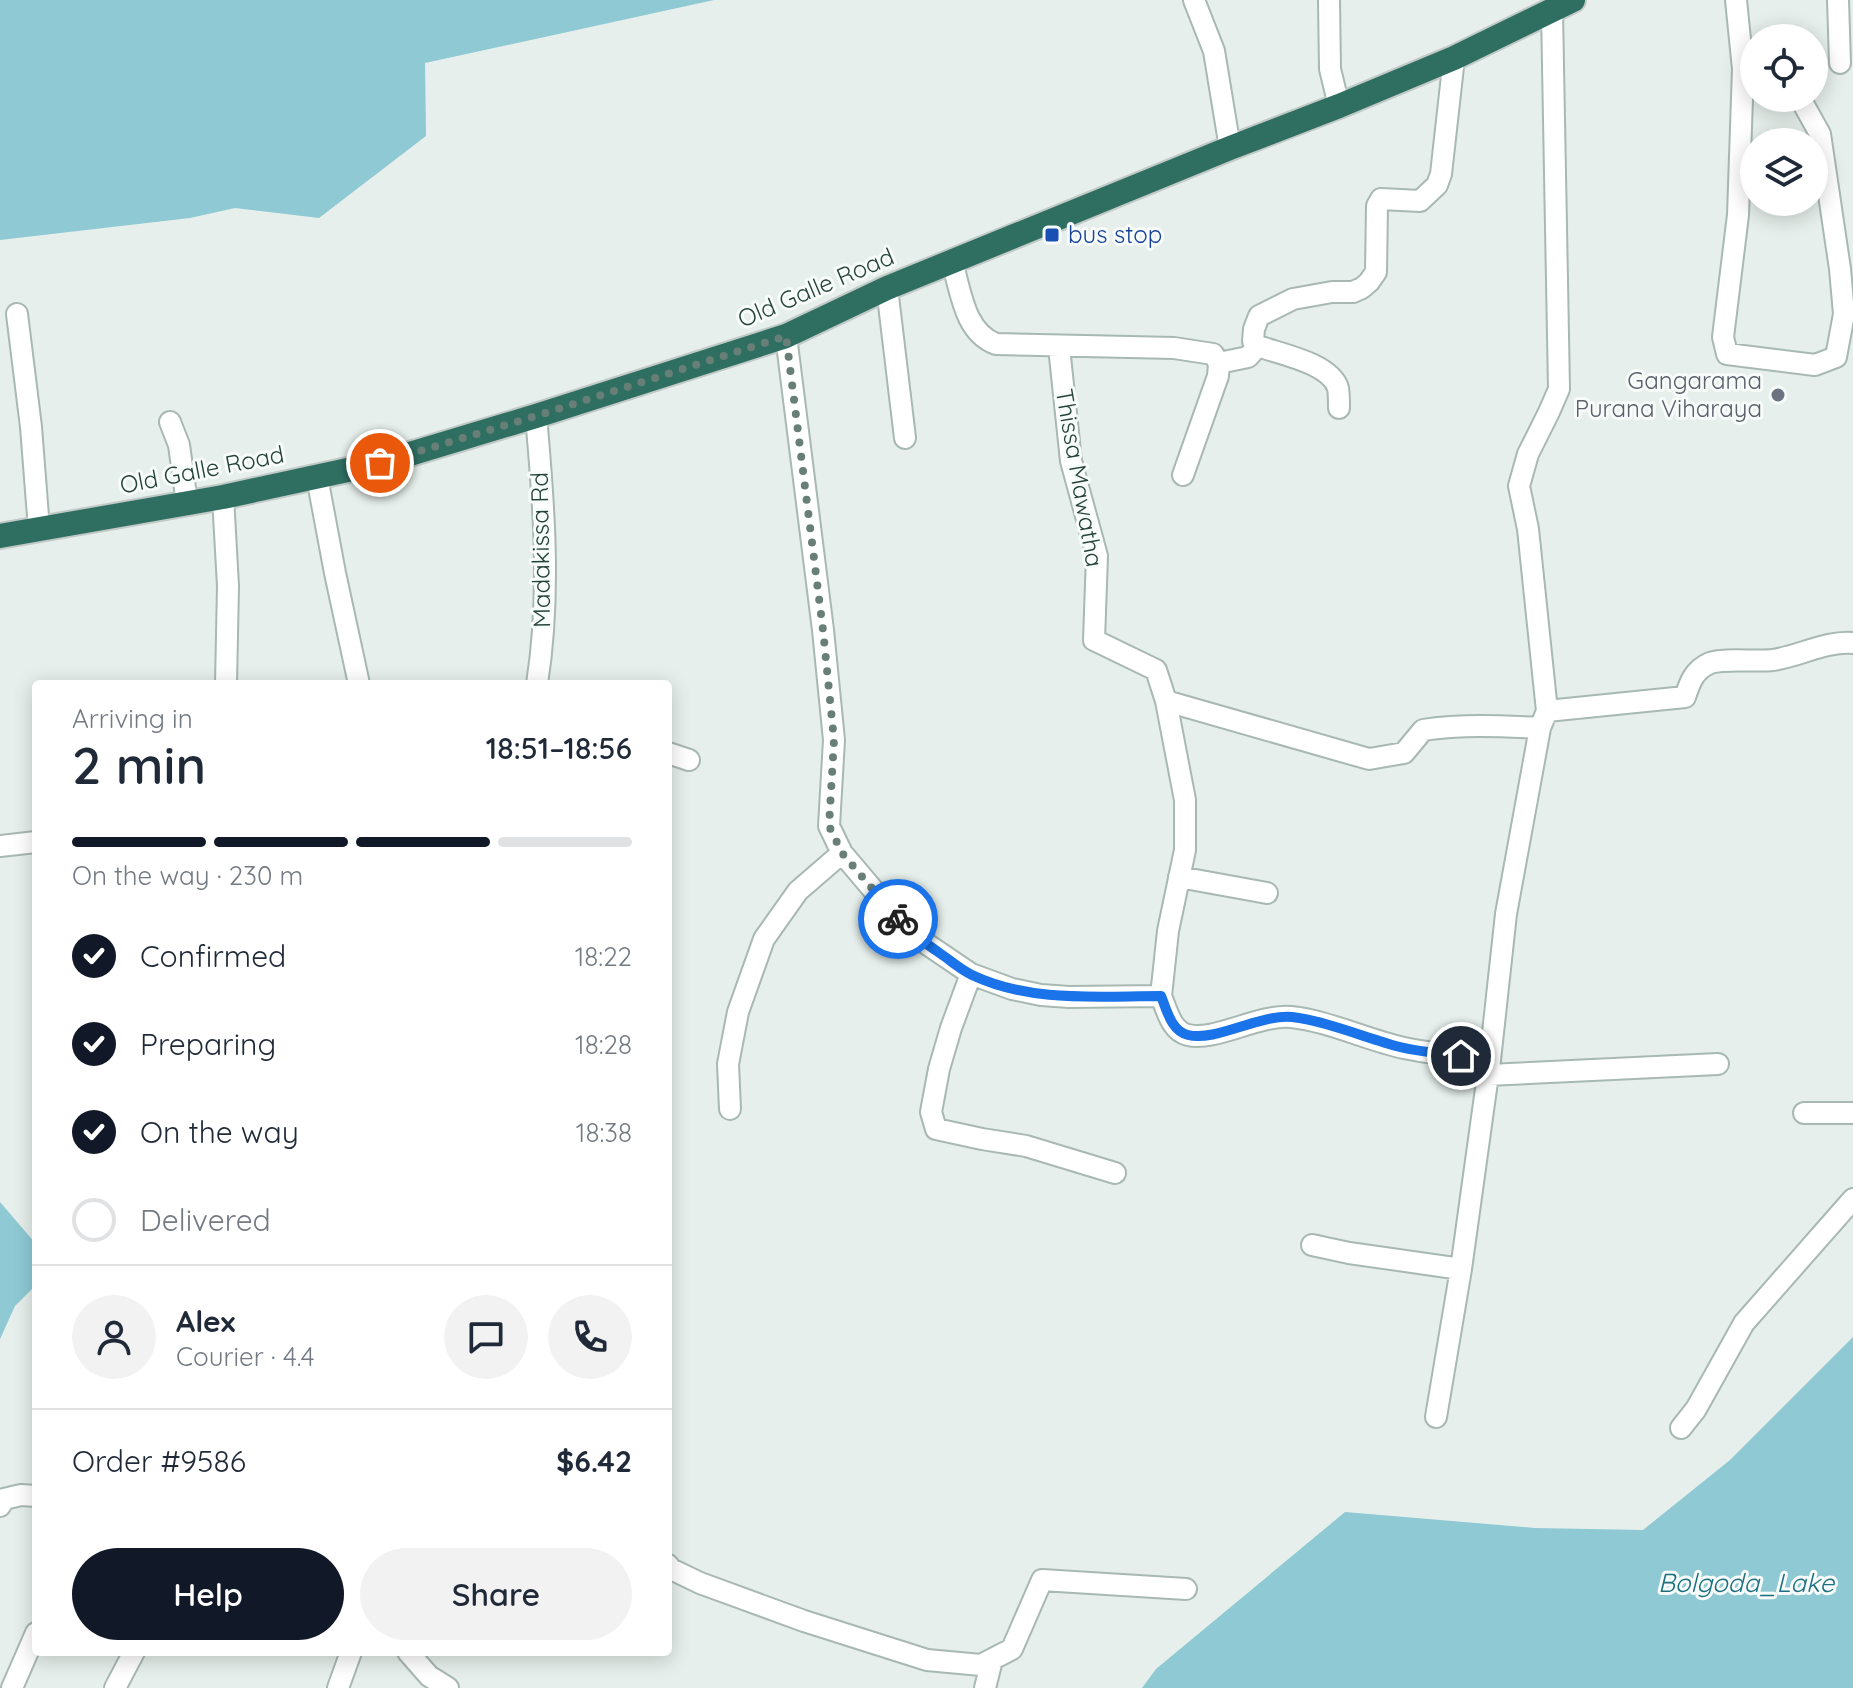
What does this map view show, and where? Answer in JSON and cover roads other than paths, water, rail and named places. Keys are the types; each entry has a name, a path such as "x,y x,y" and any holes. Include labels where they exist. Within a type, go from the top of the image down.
{"highway":[{"name":"Old Galle Road","path":"0,536 223,497 380,463 786,336 887,288 1454,58 1562,6"}],"street":[{"path":"1194,0 1214,51 1230,148"},
{"path":"1329,0 1330,69 1339,106"},
{"path":"1736,0 1740,24"},
{"path":"1838,0 1840,63"},
{"path":"1436,1417 1461,1269 1489,1068 1506,914 1544,719 1528,529 1519,486 1528,454 1559,389 1562,6"},
{"path":"1339,408 1333,378 1317,366 1258,346 1253,341 1254,329 1259,316 1293,299 1311,294 1353,292 1369,282 1376,272 1377,206 1381,199 1420,201 1437,185 1441,174 1454,58"},
{"path":"1746,112 1738,215 1723,337 1727,354 1815,365 1836,357 1844,314 1820,134 1808,112"},
{"path":"952,262 972,327 981,337 996,344 1174,348 1213,354 1219,363 1215,390 1183,475"},
{"path":"887,288 905,438"},
{"path":"17,314 31,427 39,529"},
{"path":"786,336 834,740 829,826 842,853 909,932 971,974 1012,989 1069,997 1161,996 1171,1021 1188,1035 1205,1035 1272,1017 1292,1017 1489,1068 1718,1064"},
{"path":"1219,363 1248,357 1258,346"},
{"name":"Thissa Mawatha","path":"1059,347 1071,461 1097,556 1094,640 1156,670 1166,701 1185,800 1185,850 1168,931 1161,996"},
{"name":"Madakissa Rd","path":"536,416 545,515 543,624 537,680"},
{"path":"170,422 179,445 187,503"},
{"path":"317,477 358,680"},
{"path":"223,497 228,586 226,680"},
{"path":"1166,701 1369,759 1404,753 1423,730 1506,726 1685,697 1692,676 1711,662 1774,660 1816,648 1853,643"},
{"path":"672,754 689,760"},
{"path":"0,846 32,842"},
{"path":"730,1109 728,1064 738,1012 764,939 798,891 842,853"},
{"path":"1179,877 1267,893"},
{"path":"971,974 939,1069 931,1112 936,1129 1026,1146 1115,1173"},
{"path":"1804,1113 1853,1113"},
{"path":"1681,1428 1696,1409 1744,1323 1853,1199"},
{"path":"1312,1245 1461,1269"},
{"path":"0,1506 4,1499 32,1496"},
{"path":"672,1569 700,1583 804,1621 927,1660 981,1665 1012,1649 1042,1580 1186,1589"},
{"path":"12,1688 32,1642"},
{"path":"115,1688 132,1656"},
{"path":"338,1688 350,1656"},
{"path":"412,1656 429,1676 448,1688"},
{"path":"985,1688 992,1660"}],"water":[{"path":"0,0 714,0 425,63 426,136 319,218 235,208 190,218 0,240"},
{"path":"0,1202 32,1239 32,1289 15,1306 0,1339"},
{"name":"Bolgoda_Lake","path":"1853,1337 1853,1688 1142,1688 1156,1669 1345,1512 1535,1528 1643,1530 1730,1460"}],"place":[{"name":"bus stop","path":"1052,235"},
{"name":"Gangarama Purana Viharaya","path":"1778,395"}]}
